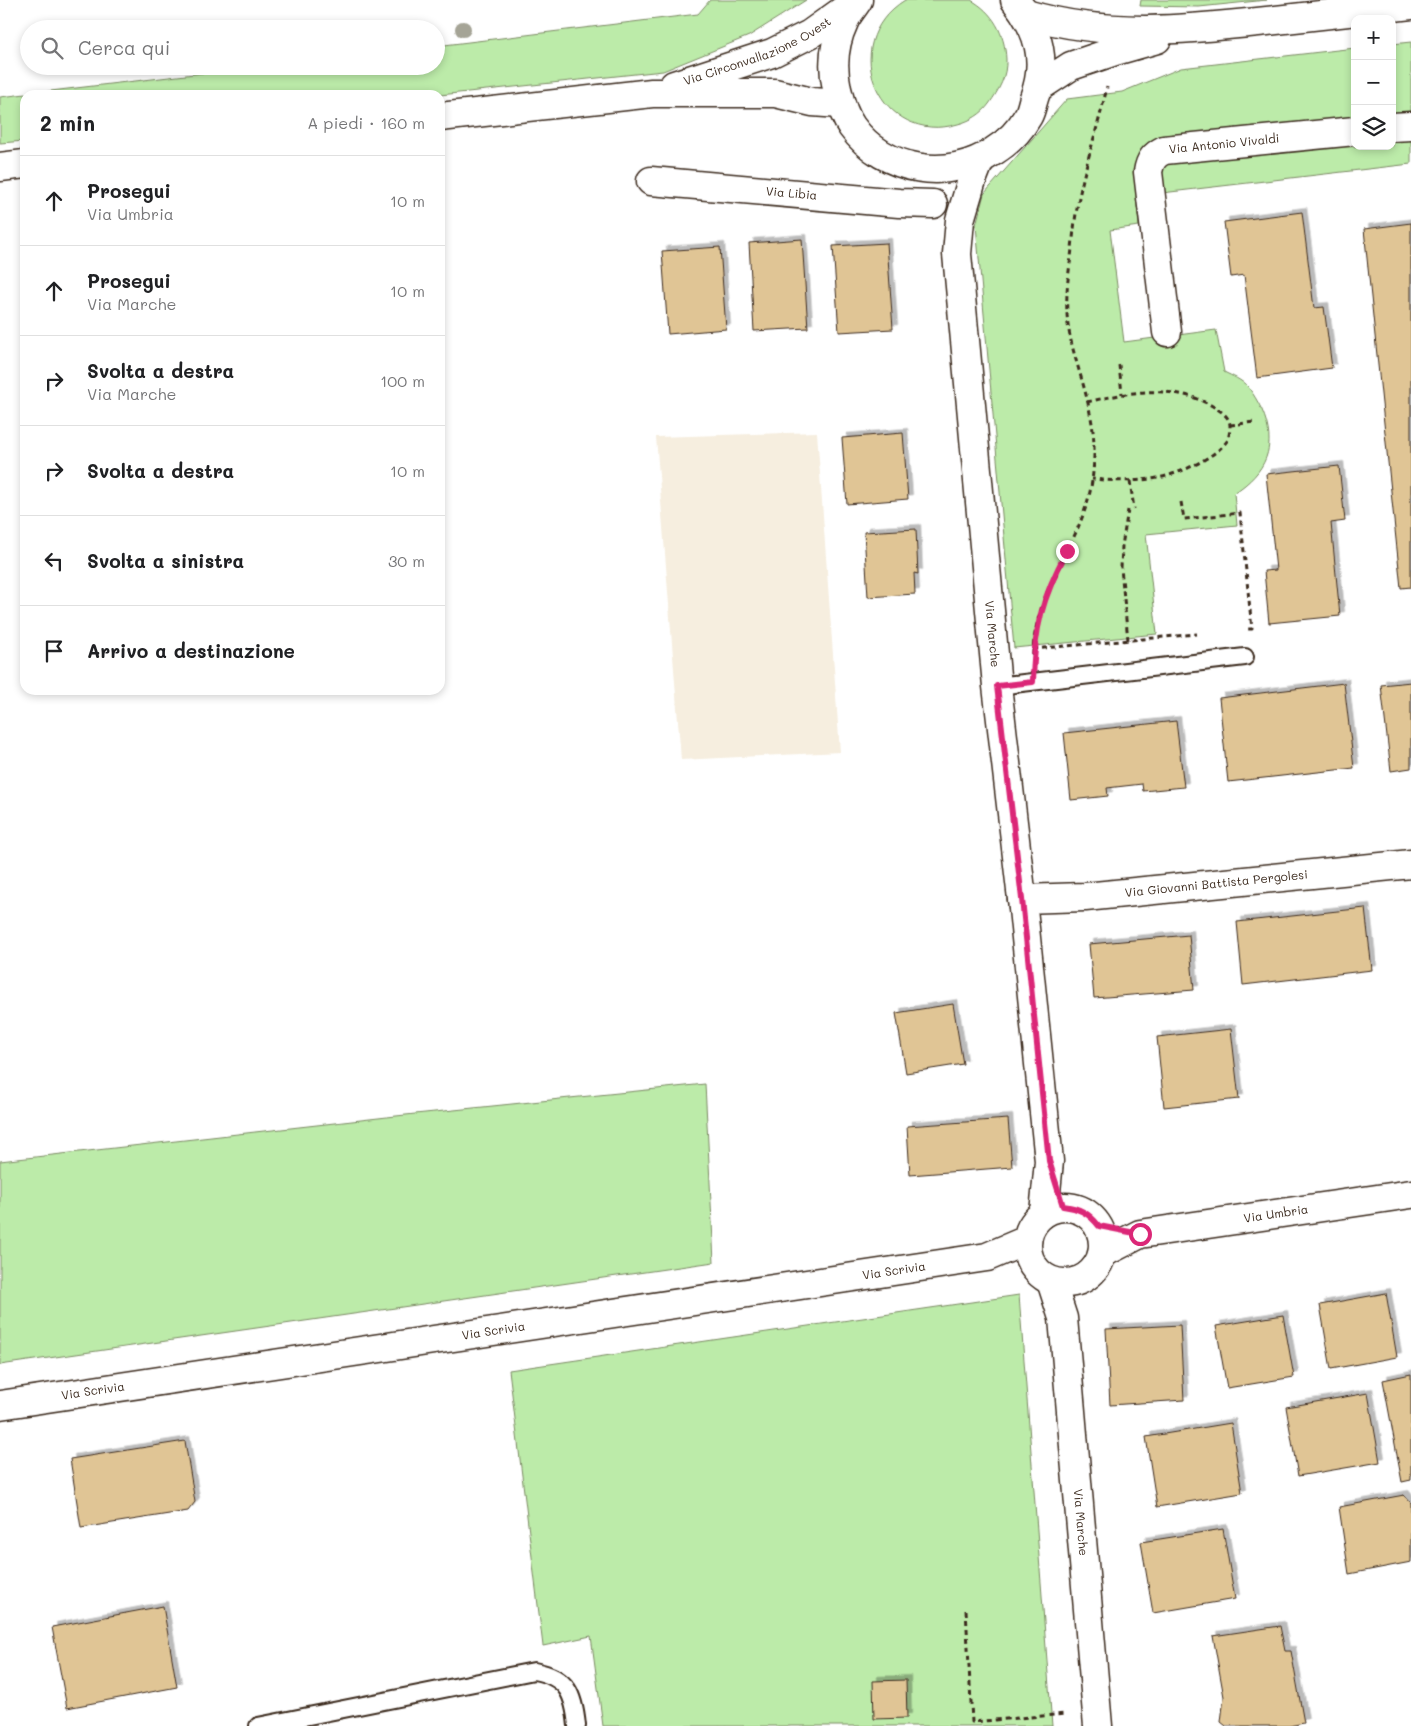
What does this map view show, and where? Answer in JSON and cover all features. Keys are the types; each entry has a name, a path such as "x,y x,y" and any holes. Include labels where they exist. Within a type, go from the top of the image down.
{"street":[{"name":"Via Circonvallazione Ovest","path":"652,93 772,53 810,34 858,0"},
{"path":"858,0 844,22 835,48 834,76 840,104 852,127 873,147 896,161 922,169 949,169 980,160 1007,142 1028,117 1042,68 1034,30 1020,7"},
{"path":"1020,7 1054,22 1117,30 1194,28 1411,5"},
{"path":"1038,87 1071,66 1114,51 1194,28"},
{"name":"Via Circonvallazione Ovest","path":"445,116 652,93 775,93 812,102 840,104"},
{"path":"1396,128 1411,126"},
{"name":"Via Antonio Vivaldi","path":"1167,332 1148,172 1150,162 1156,154 1164,150 1351,131"},
{"name":"Via Marche","path":"980,160 971,182 960,220 957,254 997,686 1022,899 1054,1210"},
{"name":"Via Marche","path":"905,164 933,204 957,254"},
{"path":"0,167 20,165"},
{"name":"Via Libia","path":"651,181 899,203 933,204"},
{"name":"Via Giovanni Battista Pergolesi","path":"1022,899 1085,897 1411,864"},
{"name":"Via Umbria","path":"1103,1253 1140,1234 1411,1194"},
{"path":"1074,1208 1092,1217 1099,1226 1104,1244 1103,1253 1095,1270 1080,1280 1045,1267 1033,1225 1054,1210 1074,1208"},
{"name":"Via Umbria","path":"1099,1226 1140,1234"},
{"name":"Via Scrivia","path":"0,1405 987,1257 1045,1267"},
{"name":"Via Marche","path":"1045,1267 1063,1318 1097,1719"}],"lane":[{"path":"997,686 1245,657"},
{"path":"258,1726 534,1671 548,1674 561,1682 570,1692 576,1706 577,1726"}],"path":[{"path":"1033,682 1034,649 1041,611 1055,573 1077,532 1089,497 1092,480 1094,442 1087,402 1072,345 1067,315 1067,284 1077,208 1106,94"},
{"path":"1119,365 1122,394"},
{"path":"1087,402 1122,394 1161,391 1184,395 1205,402 1224,413 1230,425 1227,440 1212,455 1184,470 1159,478 1130,481 1092,480"},
{"path":"1230,425 1255,422"},
{"path":"1130,481 1134,509"},
{"path":"1181,502 1184,519 1240,513 1252,629 1243,629"},
{"path":"1128,510 1122,546 1121,568 1128,640"},
{"path":"1034,649 1199,633"},
{"path":"966,1610 972,1722 1097,1719"}],"shaded area":[{"path":"817,432 840,752 681,760 656,437"}],"green space":[{"path":"710,0 806,0 749,36 663,71 445,94 445,90 59,90 186,75 445,75 445,45 698,14"},
{"path":"905,0 971,0 986,11 996,25 1005,50 1005,71 1002,83 993,99 975,117 958,124 931,127 907,121 889,106 876,87 870,65 872,41 884,19"},
{"path":"1141,0 1267,0 1199,7 1140,6"},
{"path":"1411,42 1411,164 1136,196 1139,226 1110,230 1124,342 1216,330 1224,372 1243,382 1255,398 1267,423 1269,447 1261,467 1245,485 1234,493 1237,525 1146,534 1157,634 1014,648 976,225 984,194 1067,99 1122,92 1181,68 1351,48 1351,150 1396,150 1396,44"},
{"path":"20,95 20,141 0,143 0,97"},
{"path":"705,1084 714,1262 0,1365 0,1161 396,1116"},
{"path":"1019,1295 1052,1726 603,1726 591,1636 543,1646 509,1370"}],"building":[{"path":"1302,212 1314,308 1324,307 1332,368 1257,378 1244,275 1231,277 1224,222"},
{"path":"1411,223 1411,587 1401,588 1364,229"},
{"path":"802,239 808,328 754,331 749,243"},
{"path":"887,243 893,329 839,332 833,246"},
{"path":"720,247 726,329 668,334 662,251"},
{"path":"903,433 908,499 847,504 842,438"},
{"path":"1339,466 1345,521 1331,523 1340,616 1269,623 1264,571 1276,570 1266,474"},
{"path":"916,529 918,574 914,573 915,594 868,597 864,532"},
{"path":"1411,682 1411,768 1391,771 1381,685"},
{"path":"1344,683 1354,768 1228,782 1219,698"},
{"path":"1176,721 1184,787 1143,791 1142,784 1107,788 1108,796 1071,800 1064,733"},
{"path":"1365,908 1372,970 1243,985 1237,922"},
{"path":"1189,935 1194,990 1094,998 1089,944"},
{"path":"953,1004 963,1064 906,1073 896,1013"},
{"path":"1231,1029 1239,1099 1164,1107 1157,1037"},
{"path":"1008,1119 1012,1167 910,1175 907,1126"},
{"path":"1386,1293 1397,1357 1331,1369 1320,1305"},
{"path":"1283,1315 1294,1377 1227,1388 1216,1326"},
{"path":"1180,1325 1184,1400 1110,1405 1106,1329"},
{"path":"1411,1374 1411,1480 1402,1482 1383,1380"},
{"path":"1368,1393 1380,1462 1298,1476 1286,1407"},
{"path":"1231,1423 1242,1493 1157,1507 1146,1437"},
{"path":"185,1441 195,1502 188,1511 81,1528 70,1459"},
{"path":"1404,1495 1411,1503 1411,1562 1349,1574 1339,1507"},
{"path":"1223,1529 1235,1599 1153,1613 1141,1542"},
{"path":"163,1606 177,1687 67,1708 52,1627"},
{"path":"1280,1626 1285,1651 1291,1651 1304,1723 1289,1726 1226,1726 1221,1722 1224,1697 1213,1636"},
{"path":"906,1680 907,1718 874,1719 873,1681"}],"route":[{"path":"1067,551 1055,573 1041,611 1034,649 1033,682 997,686 1022,899 1049,1161 1063,1206 1084,1212 1092,1217 1099,1226 1140,1234"}]}
